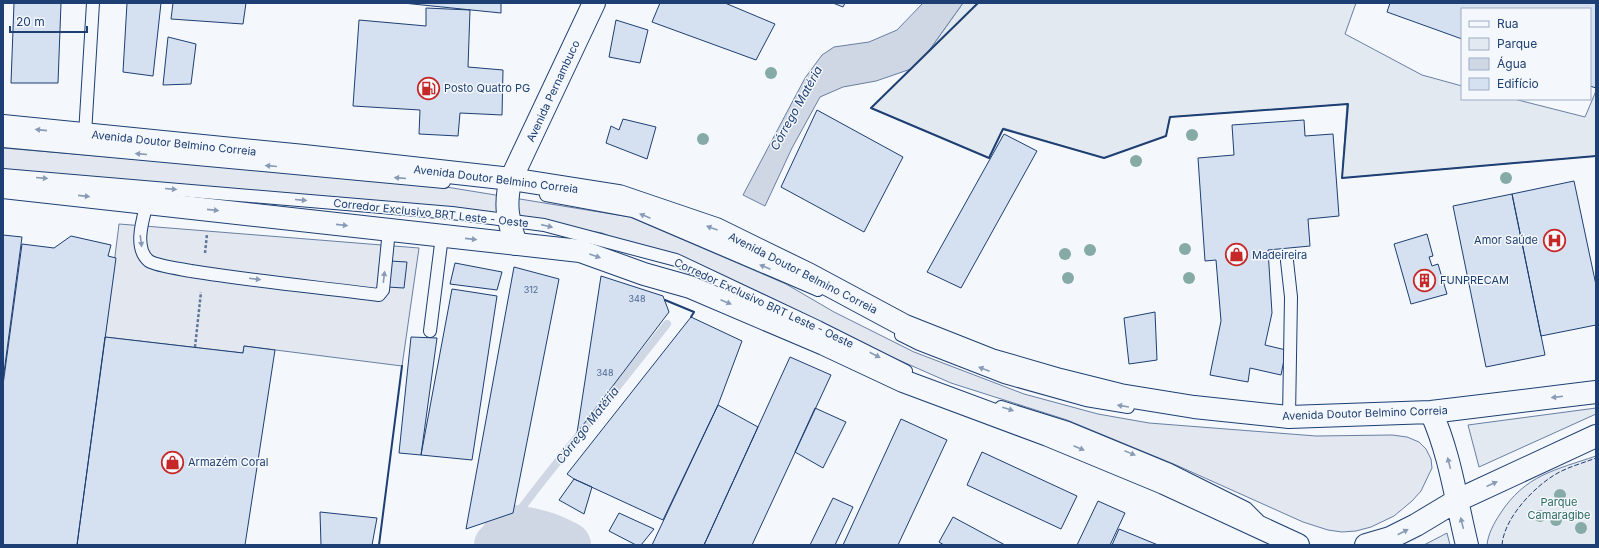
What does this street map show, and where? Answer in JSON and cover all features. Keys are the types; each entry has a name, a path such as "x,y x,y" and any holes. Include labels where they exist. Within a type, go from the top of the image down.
{"main road":[{"name":"Avenida Pernambuco","path":"516,244 506,209 510,184 594,3"},
{"name":"Avenida Doutor Belmino Correia","path":"3,126 85,134 619,196 716,229 810,275 905,326 991,360 1060,380 1120,395 1194,407 1281,417 1431,412 1596,392"},
{"path":"3,187 580,251 644,274 690,287 824,344 903,381 1048,435 1149,477 1298,545"},
{"path":"1431,412 1440,433 1449,462 1456,501 1467,545"},
{"path":"1366,545 1390,538 1416,525 1456,501 1596,436"}],"lane":[{"path":"85,134 93,3"},
{"path":"3,141 510,184"},
{"name":"Corredor Exclusivo BRT Leste - Oeste","path":"3,175 508,219 544,225 676,260 818,326 908,372 1001,407 1068,428 1170,470 1246,508 1272,534"},
{"path":"147,203 139,238 143,254 150,261 170,267 203,273 379,294 383,290 390,230"},
{"path":"430,331 442,236"},
{"path":"1281,417 1291,298 1287,261"}],"green space":[{"path":"963,3 1356,3 1345,34 1422,75 1461,86 1461,100 1518,100 1585,117 1596,91 1596,156 1342,178 1347,104 1170,117 1166,136 1104,158 1003,128 989,158 871,108 928,52"},
{"path":"1596,408 1596,414 1479,467 1468,425"},
{"name":"Parque Camaragibe","path":"1596,456 1596,545 1487,545 1490,533 1500,514 1520,490 1531,482 1554,470"},
{"path":"509,527 540,533 568,545 497,545 502,540"},
{"path":"1447,533 1450,545 1424,545"}],"shaded area":[{"path":"3,148 428,184 630,217 786,284 834,312 914,352 1024,394 1098,414 1149,423 1316,436 1392,435 1407,437 1419,442 1426,449 1431,459 1432,468 1421,491 1412,501 1394,516 1371,527 1356,531 1342,532 1328,530 1303,522 1176,465 1067,420 951,383 862,344 795,311 602,233 507,216 3,171"},
{"path":"119,224 419,248 402,366 244,346 243,353 105,337"}],"water":[{"path":"923,3 963,3 928,52 911,69 876,81 843,87 820,97 792,148 765,206 743,195 805,78 822,55 834,47 869,42 897,30"}],"building":[{"path":"14,3 61,3 58,83 11,83"},
{"path":"127,3 161,3 153,76 123,72"},
{"path":"173,3 246,3 243,24 171,19"},
{"path":"403,3 501,3 501,13"},
{"path":"660,3 725,3 775,24 756,60 652,22"},
{"path":"833,3 845,3 843,7"},
{"path":"1390,3 1596,3 1596,88 1591,86 1591,8 1461,8 1461,39 1387,12"},
{"name":"Posto Quatro PG","path":"426,8 470,10 468,67 503,70 502,115 460,113 458,136 419,134 420,110 353,106 359,20 426,26"},
{"path":"616,20 648,30 640,63 609,57"},
{"path":"168,37 196,44 191,84 163,85"},
{"path":"817,110 903,157 864,232 781,187"},
{"path":"623,119 656,127 647,159 606,143 611,126 619,130"},
{"name":"Madeireira","path":"1304,120 1305,136 1333,134 1339,216 1308,219 1310,246 1268,250 1272,313 1265,345 1286,350 1281,375 1250,368 1248,382 1210,375 1221,321 1216,260 1205,261 1198,158 1234,155 1232,125"},
{"path":"1004,134 1037,151 961,288 927,272"},
{"name":"Amor Saúde","path":"1574,181 1596,285 1596,325 1541,336 1512,194"},
{"path":"1512,194 1545,355 1486,367 1453,206"},
{"name":"FUNPRECAM","path":"1427,234 1433,256 1429,257 1432,266 1438,264 1447,294 1411,304 1394,244"},
{"path":"3,235 22,237 3,380"},
{"path":"71,236 111,245 108,256 116,258 77,545 3,545 3,385 22,244 54,248"},
{"path":"390,261 407,262 404,288 387,287"},
{"path":"455,263 502,272 497,290 450,284"},
{"path":"514,267 559,279 513,513 466,529"},
{"path":"601,276 663,296 669,312 577,433"},
{"path":"452,289 497,296 472,460 421,455"},
{"path":"1155,312 1157,360 1129,364 1124,318"},
{"path":"691,317 742,341 718,405 663,520 574,479 567,474"},
{"name":"Armazém Coral","path":"105,337 243,353 244,346 275,350 245,545 77,545"},
{"path":"411,337 437,338 421,455 399,453"},
{"path":"790,357 831,375 752,545 704,545"},
{"path":"718,405 758,427 704,545 652,545"},
{"path":"815,408 846,422 823,468 795,452"},
{"path":"901,419 947,440 898,545 843,545"},
{"path":"982,452 1077,496 1061,529 967,485"},
{"path":"574,479 592,487 584,514 559,500"},
{"path":"833,498 853,507 835,545 810,545"},
{"path":"1098,501 1125,513 1110,545 1077,545"},
{"path":"320,512 377,518 372,545 321,545"},
{"path":"619,513 654,529 641,545 636,545 609,531"},
{"path":"953,517 1005,545 944,545 939,542"},
{"path":"1119,529 1158,545 1112,545"}],"waterway":[{"name":"Córrego Matéria","path":"509,527 540,484 667,324"},
{"path":"497,545 502,540 509,527 540,533 568,545"}],"fence":[{"path":"1502,545 1508,524 1514,514 1530,495 1556,474 1596,458"}],"wall":[{"path":"978,3 871,108 989,158 1003,129 1104,158 1166,136 1170,117 1348,104 1342,178 1596,156"},
{"path":"665,300 694,312 691,317"},
{"path":"379,545 402,366"}],"place":[{"name":"Posto Quatro PG","path":"429,88"},
{"name":"Amor Saúde","path":"1554,240"},
{"name":"Madeireira","path":"1236,255"},
{"name":"FUNPRECAM","path":"1424,280"},
{"name":"Armazém Coral","path":"173,462"}]}
